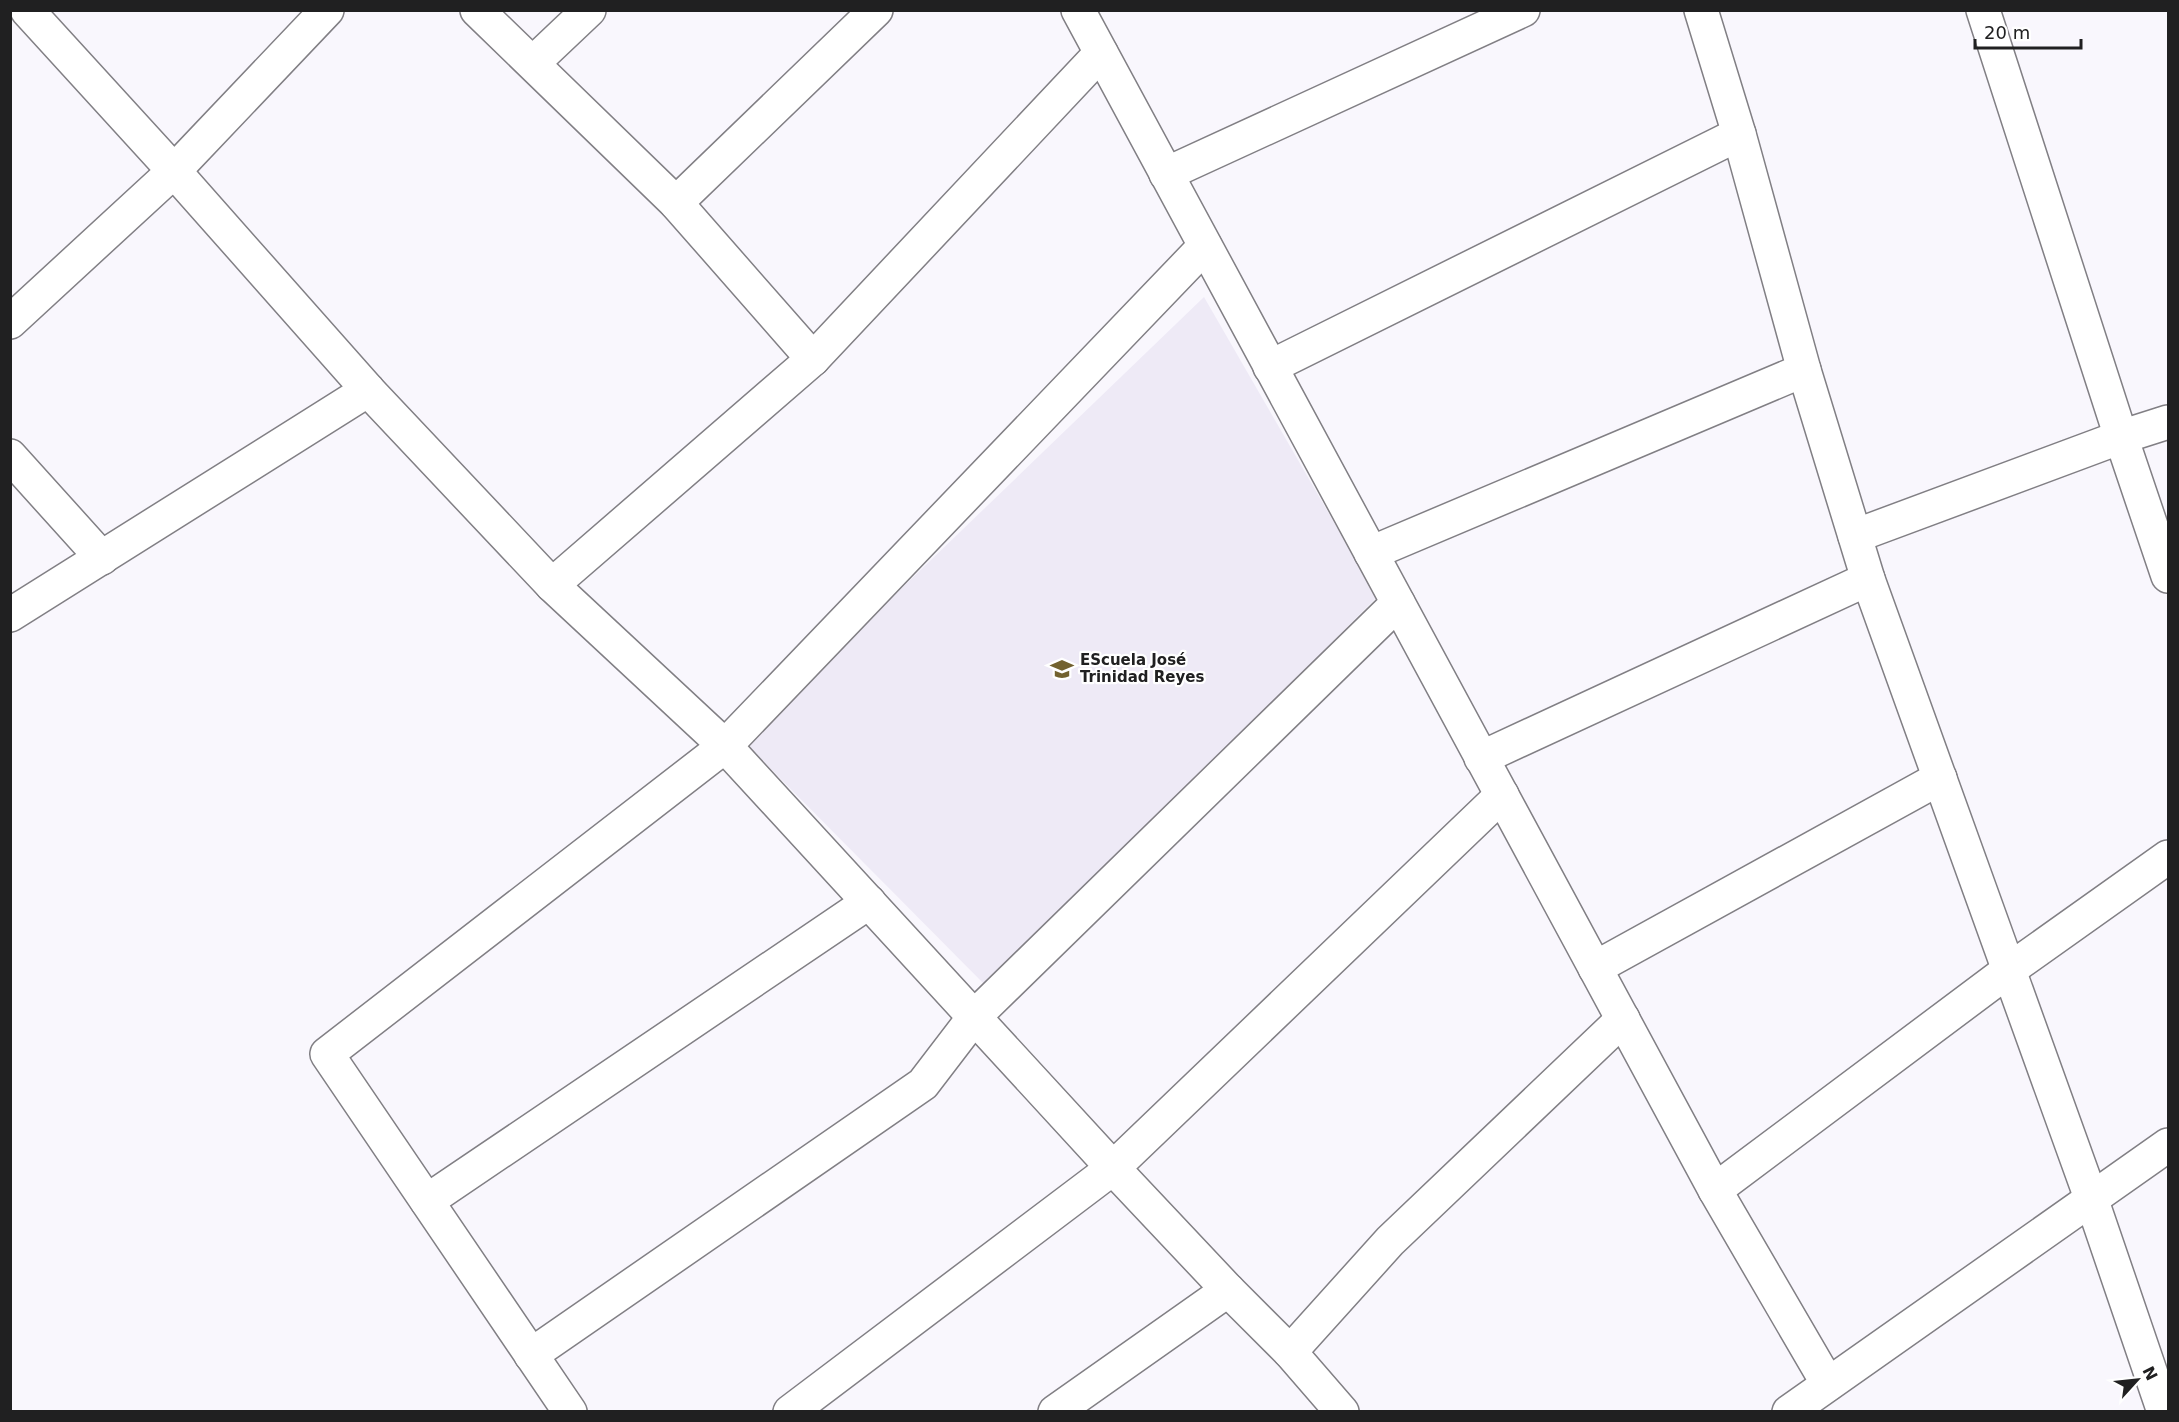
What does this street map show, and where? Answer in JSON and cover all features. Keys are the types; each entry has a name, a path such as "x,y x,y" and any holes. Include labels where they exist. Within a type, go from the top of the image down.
{"street":[{"path":"27,10 174,171 368,390 552,585 725,746 1113,1168 1290,1352 1342,1412"},
{"path":"10,322 174,171 327,10"},
{"path":"477,10 676,203 813,359"},
{"path":"533,63 589,10"},
{"path":"676,203 876,10"},
{"path":"1078,10 1715,1190 1828,1384"},
{"path":"1166,174 1524,10"},
{"path":"1701,10 1804,370 1868,579 2091,1198 2164,1412"},
{"path":"1983,10 2121,437 2169,576"},
{"path":"552,585 813,359 1101,53"},
{"path":"1270,366 1738,134"},
{"path":"570,1412 327,1054 725,746 1205,246"},
{"path":"1371,553 1804,370"},
{"path":"10,615 368,390"},
{"path":"1855,536 2121,437 2169,422"},
{"path":"10,456 102,558"},
{"path":"1481,758 1868,579"},
{"path":"531,1354 923,1084 975,1016 1398,603"},
{"path":"1595,968 1940,778"},
{"path":"790,1412 1113,1168 1502,795"},
{"path":"1715,1190 2009,970 2169,857"},
{"path":"427,1201 869,902"},
{"path":"1290,1352 1390,1241 1623,1019"},
{"path":"1789,1412 2169,1145"},
{"path":"1055,1412 1228,1290"}],"shaded area":[{"name":"EScuela José Trinidad Reyes","path":"1204,297 1377,597 989,989 743,741"}],"place":[{"name":"EScuela José Trinidad Reyes","path":"1062,669"}]}
